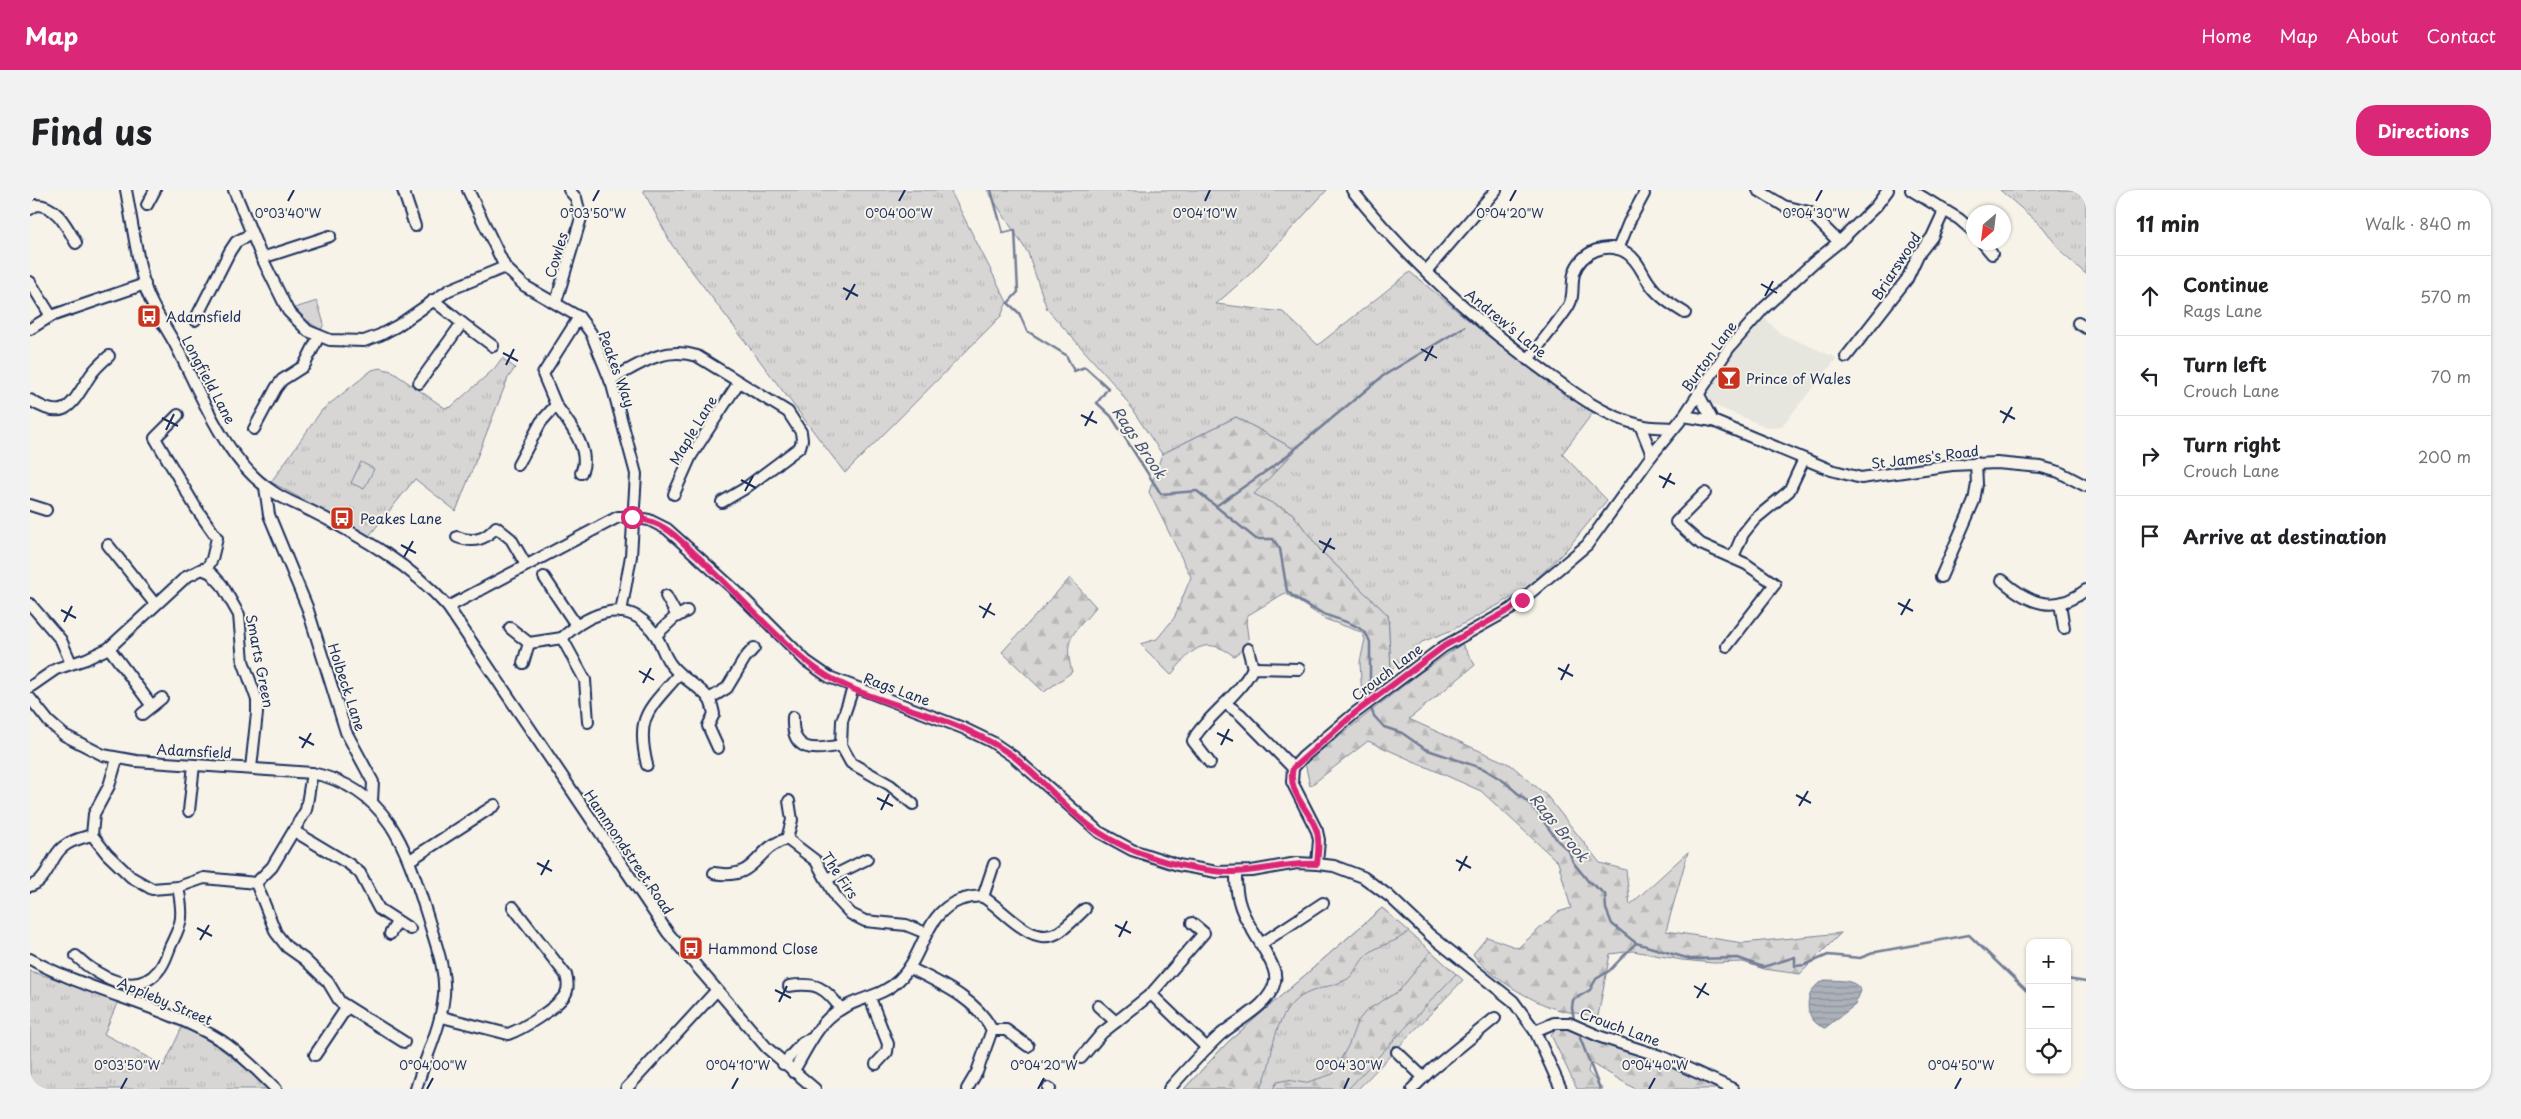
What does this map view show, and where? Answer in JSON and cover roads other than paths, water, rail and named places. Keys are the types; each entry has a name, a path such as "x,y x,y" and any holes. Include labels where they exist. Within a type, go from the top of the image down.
{"street":[{"name":"Longfield Lane","path":"126,190 144,284 216,426 240,460 265,486 338,525 400,562 418,576 448,607"},
{"path":"147,206 155,190"},
{"path":"234,190 251,234 288,311 300,325 319,336 342,342 373,338 397,326 449,290 505,267"},
{"path":"403,190 415,226"},
{"name":"Peakes Way","path":"468,190 505,267 525,286 556,302 579,317 591,333 610,380 636,474 631,556 621,612"},
{"name":"Cowles","path":"556,302 581,218 576,198 569,190"},
{"name":"Andrew's Lane","path":"1352,190 1396,241 1459,303 1528,360 1586,401 1640,425 1674,428"},
{"path":"1427,270 1496,190"},
{"path":"1758,190 1784,206 1809,212 1840,242"},
{"name":"Burton Lane","path":"1684,416 1729,348 1764,308 1813,263 1840,242 1876,206 1888,190"},
{"path":"1911,190 1966,225"},
{"path":"1618,249 1629,222 1644,194"},
{"path":"30,209 36,205 50,208 67,227 76,243"},
{"name":"Briarswood","path":"1846,357 1906,279 1918,255 1932,236 1944,210"},
{"path":"195,320 230,251 236,242 251,234"},
{"path":"262,258 330,236"},
{"path":"1528,360 1568,306 1573,295 1574,275 1583,259 1599,249 1618,249 1627,253 1638,263 1648,283 1659,295 1685,313"},
{"path":"1989,250 1992,254"},
{"path":"30,282 51,316"},
{"path":"30,329 51,316 144,284"},
{"path":"433,300 493,346"},
{"path":"579,317 543,374 556,405 584,452 585,465 580,473"},
{"path":"419,383 462,323"},
{"path":"254,429 276,388 304,366 319,336"},
{"path":"610,380 652,358 673,351 697,356 788,412 801,432 802,440 797,451 722,502"},
{"path":"30,400 49,411 65,409 74,402 95,369 109,356"},
{"name":"Maple Lane","path":"674,494 691,456 739,382"},
{"path":"1698,393 1713,421"},
{"path":"518,465 541,422 556,405"},
{"path":"30,687 56,669 109,648 186,577 196,570 206,570 212,559 217,538 196,508 154,438 178,415"},
{"name":"St James's Road","path":"1684,416 1713,421 1831,470 1861,478 1997,463 2041,467 2059,472 2086,486"},
{"name":"Crouch Lane","path":"1293,768 1355,713 1443,647 1511,609 1564,566 1587,545 1652,455 1684,416"},
{"path":"1640,425 1652,455"},
{"path":"1733,557 1743,534 1755,519 1789,491 1804,459"},
{"path":"1941,577 1974,501 1977,484 1976,464"},
{"name":"Holbeck Lane","path":"265,486 269,515 307,607 346,732 373,782 372,801"},
{"path":"1705,493 1676,522 1689,536 1711,550 1733,557 1775,584 1727,646"},
{"path":"30,505 46,510"},
{"path":"448,607 603,524 618,518 632,517"},
{"name":"Rags Lane","path":"632,517 649,520 667,529 737,592 806,661 828,677 963,728 992,742 1014,757 1093,828 1126,847 1178,865 1216,872 1236,872 1288,864 1317,864"},
{"path":"457,537 479,540 485,538 496,527 510,538 526,565"},
{"path":"108,545 155,604"},
{"name":"Smarts Green","path":"206,570 216,576 222,585 234,604 240,621 243,661 257,700 258,713 251,768"},
{"path":"544,577 576,625"},
{"path":"2002,580 2021,596 2032,602 2060,604 2086,590"},
{"path":"666,596 677,616"},
{"path":"30,604 61,640 71,664"},
{"path":"2060,604 2064,628"},
{"name":"Hammondstreet Road","path":"448,607 649,907 716,991 783,1064 815,1089"},
{"path":"656,635 677,616 687,611"},
{"path":"510,628 529,643 562,638 576,625 590,616 607,612 621,612 643,621 656,635 666,658 679,674 709,699 714,714 708,726 718,748"},
{"path":"562,638 585,680 588,722"},
{"path":"523,663 529,643"},
{"path":"109,648 152,706"},
{"path":"709,699 728,688 745,658 754,648"},
{"path":"1210,763 1194,741 1200,729 1226,704 1243,684 1253,668 1248,649"},
{"path":"1253,668 1299,669"},
{"path":"647,765 641,738 645,717 679,674"},
{"path":"853,688 842,721 841,745 851,763 890,784 913,804"},
{"name":"Adamsfield","path":"30,698 49,722 64,735 88,749 117,759 312,773 337,780 359,791 372,801"},
{"path":"142,714 162,698"},
{"path":"1226,704 1240,714 1293,768 1292,782 1317,831 1319,849 1317,864 1350,871 1377,886 1430,935 1503,992 1521,1011 1535,1031 1561,1089"},
{"path":"793,717 796,739 806,747 822,749 841,745"},
{"path":"117,759 110,786 94,814 92,835 107,854 140,884 158,889 178,887 204,878 256,883"},
{"path":"189,811 194,765"},
{"path":"256,883 272,867 306,810 312,773"},
{"path":"372,801 399,836 410,860 445,981 442,1018 416,1089"},
{"path":"714,873 732,874 745,870 770,846 787,839 792,820 789,802"},
{"path":"410,860 495,805"},
{"path":"294,831 349,864 360,873 379,909 410,929"},
{"path":"30,886 41,879 61,848 69,842 92,835"},
{"name":"The Firs","path":"787,839 816,862 842,905 855,917 865,921 906,925 926,933"},
{"path":"827,879 867,859"},
{"path":"983,897 994,864"},
{"path":"1169,1089 1225,1031 1260,1004 1275,982 1275,972 1261,944 1240,910 1235,893 1236,872"},
{"path":"256,883 276,933 287,947 328,982 340,1002 404,1042"},
{"path":"76,956 98,973 117,982 133,984 150,979 162,966 179,927 181,913 178,887"},
{"path":"793,1072 809,1047 811,1039 826,1020 841,1009 870,998 894,985 910,968 936,916 954,902 975,896 983,897 1024,929 1039,936 1058,933 1085,909"},
{"path":"1261,944 1322,903"},
{"path":"442,1018 508,1034 528,1024 565,995 568,987 566,976 513,907"},
{"path":"390,934 397,922"},
{"path":"1081,1058 1102,1033 1151,994 1204,934 1192,923"},
{"name":"Appleby Street","path":"30,958 71,979 136,1002 219,1040 246,1059 276,1089"},
{"path":"910,968 963,998 983,1016 992,1030"},
{"path":"1275,982 1287,984"},
{"path":"789,986 806,985 820,987 830,994 841,1009"},
{"path":"626,1089 716,991"},
{"path":"1151,994 1207,1048"},
{"path":"870,998 888,1044 887,1052 876,1064"},
{"path":"1098,1006 1116,1022"},
{"path":"315,1055 347,1007"},
{"path":"1412,1089 1495,1018"},
{"name":"Crouch Lane","path":"1535,1031 1554,1023 1569,1023 1601,1037 1663,1058 1733,1089"},
{"path":"992,1030 1006,1030 1028,1046"},
{"path":"967,1089 977,1072 992,1030"},
{"path":"783,1064 803,1042 811,1039"},
{"path":"1397,1052 1423,1078"}],"waterway":[{"name":"Rags Brook","path":"991,190 1003,233 1015,230 1018,292 1008,303 1019,313 1027,331 1066,355 1074,371 1085,367 1108,388 1097,403 1111,416 1161,494 1197,491 1256,539 1273,539 1280,549 1287,591 1307,606 1356,626 1367,635 1370,642 1370,698"},
{"path":"1216,506 1278,463 1383,376 1464,327"},
{"path":"1370,706 1374,716 1384,727 1402,733 1425,749 1484,769 1505,782 1533,807 1558,841 1569,851 1573,862 1588,881 1605,894 1606,909 1612,924 1636,943 1690,959 1738,958 1763,967 1795,957 1795,966 1805,965 1828,955 1860,958 1876,952 1969,935 2026,990"},
{"path":"1574,1020 1573,1000 1590,990 1596,979 1609,971 1636,943"},
{"path":"2071,980 2086,982"},
{"path":"1580,1038 1600,1089"}],"place":[{"name":"Adamsfield","path":"149,316"},
{"name":"Prince of Wales","path":"1729,378"},
{"name":"Peakes Lane","path":"342,518"},
{"name":"Hammond Close","path":"691,948"}]}
